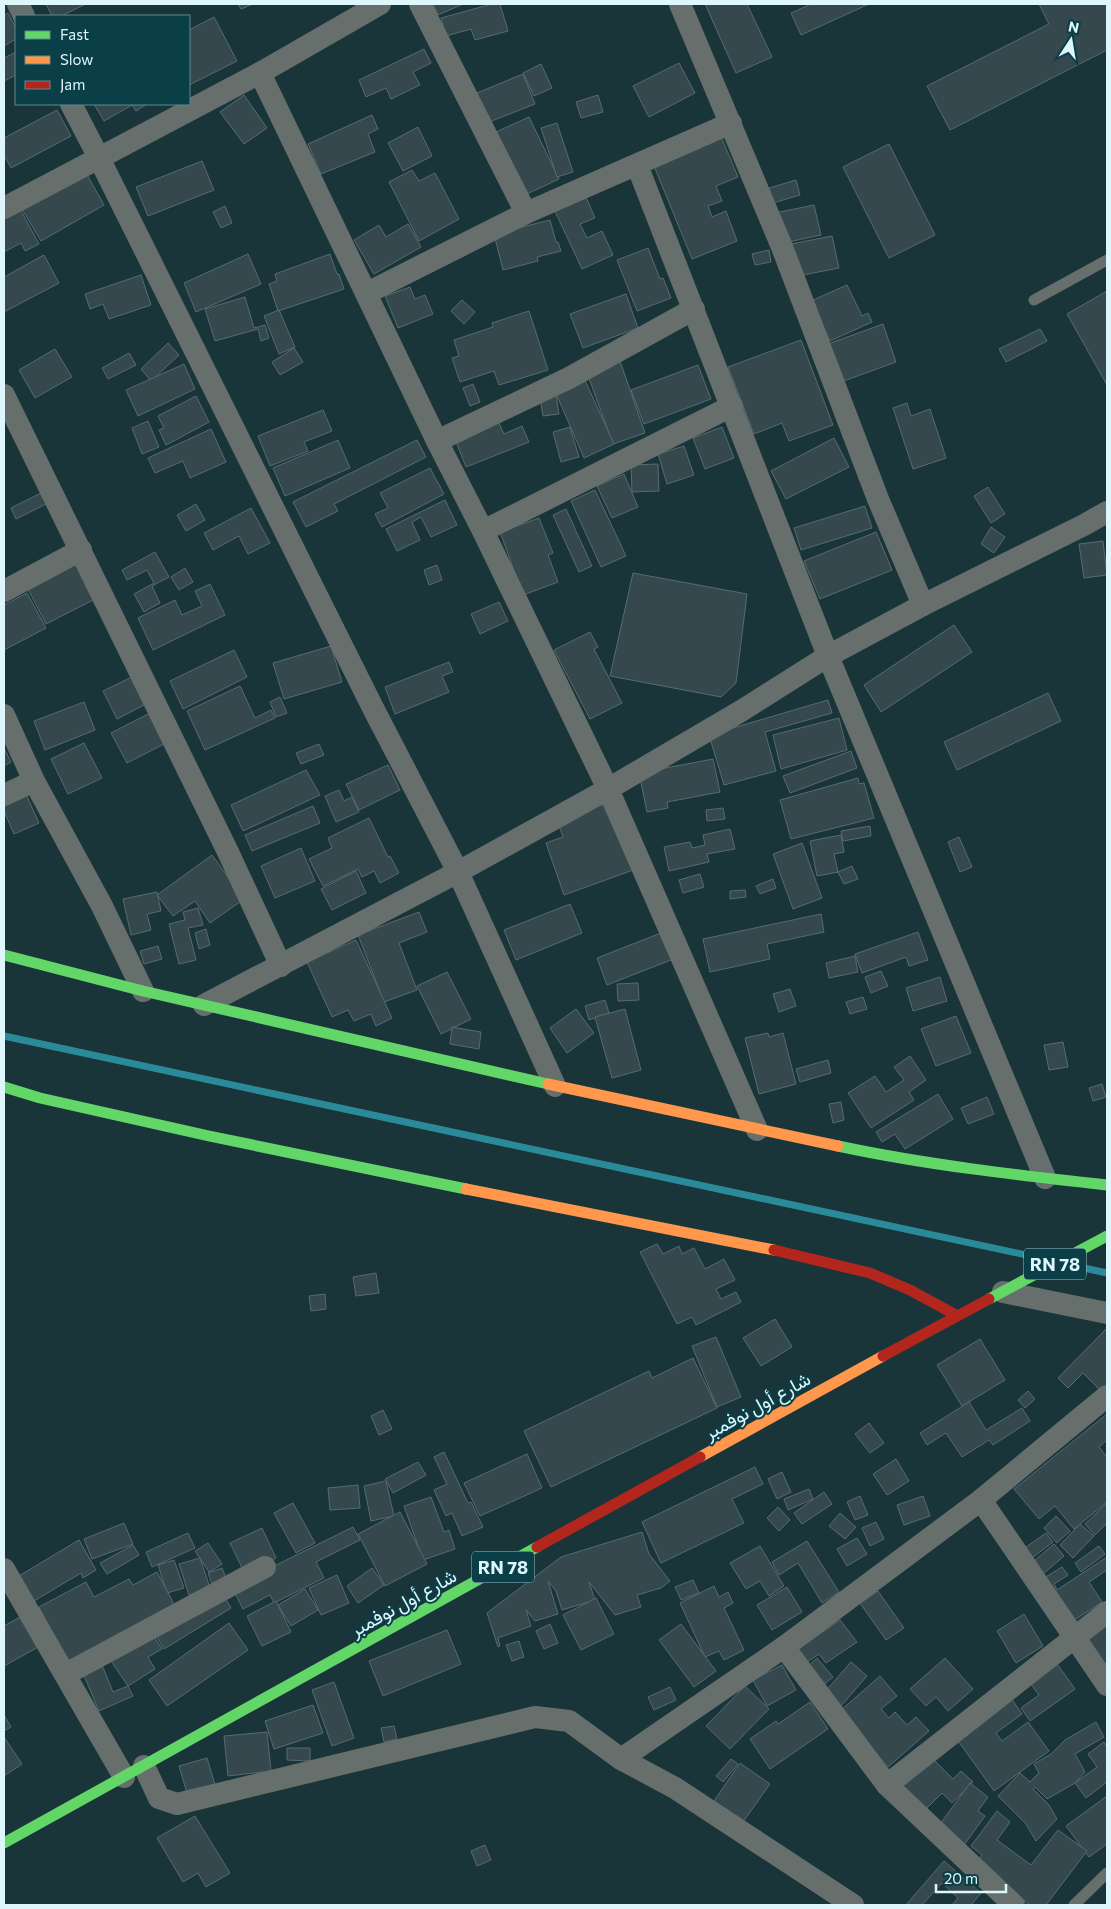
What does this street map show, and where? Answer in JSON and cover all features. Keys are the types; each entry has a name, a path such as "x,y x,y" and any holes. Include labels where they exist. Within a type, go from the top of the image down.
{"street":[{"path":"4,208 260,73 380,4"},
{"path":"420,4 526,213"},
{"path":"680,4 782,247 878,499 923,605"},
{"path":"260,73 437,441 608,789 757,1130"},
{"path":"71,105 99,158 363,688 458,872 554,1086"},
{"path":"367,293 526,213 731,123"},
{"path":"637,165 828,656 1045,1178"},
{"path":"437,441 569,378 694,309"},
{"path":"4,395 224,843 281,966"},
{"path":"482,531 732,406"},
{"path":"204,1005 458,872 608,789 741,711 828,656 923,605 1107,512"},
{"path":"4,591 81,550"},
{"path":"4,715 34,781 102,906 143,991"},
{"path":"4,795 34,781"},
{"path":"4,955 143,991 554,1086 757,1130 889,1157 966,1169 1107,1185"},
{"path":"4,1087 40,1098 209,1136 572,1211 796,1254 870,1273 910,1290 956,1315"},
{"name":"RN 78","path":"1003,1292 1107,1236"},
{"path":"1003,1292 1107,1313"},
{"name":"شارع أول نوفمبر","path":"4,1843 956,1315 1003,1292"},
{"path":"621,1759 784,1647 981,1500 1107,1396"},
{"path":"981,1500 1107,1685"},
{"path":"66,1674 265,1566"},
{"path":"4,1568 124,1777"},
{"path":"887,1786 1107,1612"},
{"path":"784,1647 887,1786 1014,1905"},
{"path":"144,1766 159,1798 177,1804 535,1717 569,1721 621,1759 675,1788 853,1905"}],"lane":[{"path":"1034,300 1107,260"},
{"path":"1074,1905 1107,1873"}],"building":[{"path":"46,4 86,4 63,15 52,15"},
{"path":"238,4 253,4 241,9"},
{"path":"433,4 463,4 438,15"},
{"path":"492,4 500,4 508,31 475,40 471,29 446,36 441,18"},
{"path":"705,4 747,4 772,57 736,73"},
{"path":"811,4 869,4 801,35 791,13"},
{"path":"1039,4 1107,4 1107,50 950,130 927,86 1049,24"},
{"path":"8,13 15,26 15,40 4,46 4,16"},
{"path":"214,17 237,61 190,84 190,29"},
{"path":"424,49 431,63 413,72 420,85 391,99 386,88 366,97 359,80"},
{"path":"15,52 15,76 4,81 4,58"},
{"path":"679,63 695,93 649,117 633,86"},
{"path":"541,64 552,88 534,96 523,73"},
{"path":"523,74 535,104 489,122 477,93"},
{"path":"244,95 267,128 244,144 220,112"},
{"path":"598,95 603,112 581,118 576,102"},
{"path":"95,105 132,105 104,121"},
{"path":"132,105 145,105 136,111"},
{"path":"57,110 71,136 11,168 4,155 4,138"},
{"path":"372,115 378,129 368,134 375,152 321,174 308,144"},
{"path":"529,117 559,179 527,194 496,132"},
{"path":"557,123 573,172 557,177 541,128"},
{"path":"418,127 432,156 403,171 388,143"},
{"path":"720,134 738,177 716,186 722,201 708,206 712,217 726,211 737,241 692,259 652,161"},
{"path":"889,144 935,235 889,258 843,167"},
{"path":"202,161 214,190 148,216 136,187"},
{"path":"412,170 419,181 435,173 459,219 419,241 389,182"},
{"path":"86,173 104,205 41,241 22,209"},
{"path":"796,180 800,195 773,203 769,188"},
{"path":"584,193 595,218 580,224 587,238 602,231 613,255 582,269 553,207"},
{"path":"814,205 821,235 788,242 775,213"},
{"path":"225,206 232,223 221,228 213,212"},
{"path":"20,209 39,244 25,251 21,243 4,252 4,218"},
{"path":"550,220 556,242 558,242 561,251 537,257 538,261 503,270 494,234"},
{"path":"408,224 421,247 374,274 354,240 379,225 386,237"},
{"path":"832,236 839,268 798,276 791,244"},
{"path":"648,248 660,279 663,278 671,298 637,311 617,260"},
{"path":"769,250 771,262 755,265 752,254"},
{"path":"248,254 261,284 196,312 184,283"},
{"path":"330,254 344,289 278,311 269,284 277,281 275,274"},
{"path":"44,255 59,283 4,312 4,277"},
{"path":"141,275 151,305 109,319 103,304 90,309 85,294"},
{"path":"847,285 862,316 868,313 872,322 830,341 811,301"},
{"path":"410,287 415,299 425,295 433,314 398,328 385,296"},
{"path":"1107,291 1107,385 1067,314"},
{"path":"626,294 638,328 583,348 570,314"},
{"path":"245,297 254,328 265,325 269,338 261,341 258,329 215,341 205,309"},
{"path":"462,300 475,312 464,324 451,311"},
{"path":"279,310 295,347 279,354 264,316"},
{"path":"529,311 548,370 499,385 494,371 460,382 452,358 459,356 454,340 493,327 492,323"},
{"path":"883,324 896,362 841,382 828,344"},
{"path":"1040,329 1047,341 1006,362 999,349"},
{"path":"801,340 833,425 789,441 782,423 754,434 728,367"},
{"path":"168,343 179,355 151,381 141,369"},
{"path":"294,348 303,362 280,375 272,362"},
{"path":"55,349 72,377 35,398 19,370"},
{"path":"129,353 136,365 108,379 102,368"},
{"path":"620,361 645,433 613,444 587,373"},
{"path":"184,364 195,389 138,416 126,390"},
{"path":"698,365 711,399 644,424 631,390"},
{"path":"583,376 614,444 584,458 554,389"},
{"path":"473,384 480,402 470,406 463,388"},
{"path":"556,395 559,414 543,416 540,398"},
{"path":"196,396 209,422 166,445 159,430 164,428 158,416"},
{"path":"907,403 911,416 930,409 946,458 913,469 893,408"},
{"path":"323,410 332,431 304,442 308,451 270,466 258,436"},
{"path":"148,421 159,447 142,454 132,428"},
{"path":"498,421 504,434 522,426 529,442 466,467 455,439"},
{"path":"570,427 579,457 561,462 553,432"},
{"path":"722,427 734,458 705,469 693,438"},
{"path":"211,429 226,462 190,478 183,461 155,473 148,458"},
{"path":"834,438 849,467 786,499 771,471"},
{"path":"338,440 350,468 285,496 273,468"},
{"path":"417,440 426,457 334,504 338,511 306,527 293,502"},
{"path":"684,446 694,475 667,484 658,454"},
{"path":"658,464 659,491 632,492 631,465"},
{"path":"430,468 444,494 382,527 375,514 388,508 380,493"},
{"path":"624,474 638,507 612,518 597,486"},
{"path":"988,487 1005,514 991,523 974,496"},
{"path":"595,490 626,556 601,567 571,501"},
{"path":"43,492 48,503 16,519 11,508"},
{"path":"445,500 457,525 431,537 421,517 412,522 420,540 397,551 386,529"},
{"path":"196,504 205,520 186,531 177,515"},
{"path":"865,506 872,528 801,550 794,528"},
{"path":"251,508 270,543 248,554 239,536 213,550 204,533"},
{"path":"566,509 592,566 579,572 553,515"},
{"path":"539,518 553,553 548,555 558,582 523,595 500,532"},
{"path":"991,527 1005,537 994,553 981,544"},
{"path":"876,532 892,570 820,599 804,561"},
{"path":"1103,541 1107,575 1084,578 1079,544"},
{"path":"155,552 169,577 152,586 160,603 144,612 134,594 154,583 147,570 127,580 122,570"},
{"path":"78,563 97,598 46,624 28,589"},
{"path":"437,565 442,580 429,585 424,570"},
{"path":"185,568 193,582 179,590 171,577"},
{"path":"633,573 747,594 736,683 721,697 610,676"},
{"path":"210,584 225,615 153,650 138,618 175,600 182,615 202,606 195,591"},
{"path":"27,593 46,628 4,650 4,605"},
{"path":"499,602 508,621 480,634 471,614"},
{"path":"954,625 972,652 881,712 864,685"},
{"path":"590,632 598,647 594,649 622,703 590,719 554,650"},
{"path":"331,646 342,682 284,699 273,663"},
{"path":"234,650 247,677 183,709 170,681"},
{"path":"449,662 453,672 442,676 449,692 395,714 385,687"},
{"path":"136,675 150,702 117,719 103,691"},
{"path":"240,686 255,718 271,710 275,718 205,750 187,711"},
{"path":"1048,693 1061,721 957,770 944,742"},
{"path":"280,697 287,713 276,717 270,702"},
{"path":"828,700 832,713 765,732 776,771 724,785 709,735"},
{"path":"84,702 95,730 45,750 34,721"},
{"path":"152,712 168,742 127,763 111,733"},
{"path":"839,718 847,750 781,769 773,735"},
{"path":"84,743 102,778 68,794 51,759"},
{"path":"319,744 324,755 301,764 296,753"},
{"path":"4,748 11,762 4,766"},
{"path":"851,751 857,768 790,793 783,776"},
{"path":"713,759 720,792 667,802 668,808 647,812 639,773"},
{"path":"388,765 400,790 359,810 346,784"},
{"path":"306,770 320,795 243,831 231,805"},
{"path":"858,778 859,784 864,783 874,818 791,839 780,800"},
{"path":"339,790 344,801 352,797 359,812 336,822 325,796"},
{"path":"25,792 39,823 14,834 4,811 4,802"},
{"path":"610,802 636,869 564,895 546,843 563,837 557,820"},
{"path":"313,806 320,823 252,851 245,835"},
{"path":"723,808 725,819 707,821 706,810"},
{"path":"369,818 388,857 390,856 399,873 380,883 374,871 362,877 358,869 323,886 309,859 332,848 328,838"},
{"path":"870,826 871,836 843,841 841,831"},
{"path":"730,829 735,849 707,854 709,862 669,871 664,847 690,842 692,848 705,845 703,835"},
{"path":"841,835 844,852 834,854 838,872 817,876 810,841"},
{"path":"959,837 972,867 960,872 948,842"},
{"path":"802,843 822,898 793,909 773,854"},
{"path":"301,848 315,881 275,898 261,866"},
{"path":"212,855 244,899 210,923 195,901 173,916 157,895"},
{"path":"852,866 858,879 844,884 838,872"},
{"path":"356,871 366,893 332,910 321,889"},
{"path":"700,874 704,887 683,893 679,880"},
{"path":"773,879 776,888 760,894 756,886"},
{"path":"745,890 746,897 730,899 730,891"},
{"path":"157,892 161,911 147,914 151,930 131,935 123,899"},
{"path":"570,904 582,933 516,960 504,930"},
{"path":"198,908 203,925 188,928 196,960 179,964 169,924 185,920 183,912"},
{"path":"419,912 427,932 399,943 417,990 384,1002 358,935"},
{"path":"821,914 824,932 767,944 770,959 710,972 703,939"},
{"path":"206,929 210,945 199,949 195,933"},
{"path":"666,931 676,958 607,985 597,958"},
{"path":"918,932 928,960 909,966 906,957 862,973 855,954"},
{"path":"356,940 392,1018 376,1026 371,1014 354,1021 348,1010 332,1017 307,962"},
{"path":"158,946 162,959 144,964 140,951"},
{"path":"855,956 858,972 829,978 826,963"},
{"path":"881,971 888,986 871,993 865,977"},
{"path":"447,972 471,1019 441,1034 417,986"},
{"path":"940,977 947,1001 913,1011 906,988"},
{"path":"638,983 639,1000 618,1001 617,984"},
{"path":"790,989 796,1006 779,1012 773,994"},
{"path":"863,997 867,1009 850,1014 846,1002"},
{"path":"605,1000 609,1013 589,1020 585,1006"},
{"path":"576,1009 594,1033 567,1053 550,1028"},
{"path":"625,1009 641,1070 612,1078 595,1017"},
{"path":"956,1016 971,1053 936,1066 921,1029"},
{"path":"452,1027 481,1032 479,1049 450,1044"},
{"path":"768,1033 769,1037 783,1033 796,1084 759,1094 745,1038"},
{"path":"1063,1042 1068,1067 1049,1070 1044,1045"},
{"path":"910,1056 926,1080 909,1092 914,1100 871,1128 848,1093 875,1076 886,1092 904,1080 894,1067"},
{"path":"828,1060 831,1073 800,1082 796,1069"},
{"path":"1102,1084 1106,1097 1093,1101 1089,1088"},
{"path":"938,1094 953,1119 905,1149 895,1134 882,1142 876,1132"},
{"path":"987,1097 994,1114 968,1124 961,1108"},
{"path":"841,1102 844,1120 833,1123 829,1104"},
{"path":"657,1244 663,1254 679,1246 682,1254 694,1248 705,1269 724,1259 735,1280 716,1289 721,1299 736,1292 741,1302 696,1325 692,1317 677,1324 640,1252"},
{"path":"376,1273 379,1293 356,1296 353,1277"},
{"path":"325,1294 326,1309 311,1311 309,1296"},
{"path":"775,1319 792,1347 761,1366 743,1338"},
{"path":"1107,1328 1107,1393 1105,1395 1083,1373 1068,1388 1058,1378"},
{"path":"716,1337 741,1397 717,1407 692,1346"},
{"path":"980,1339 1005,1380 962,1406 937,1365"},
{"path":"693,1358 717,1408 551,1487 524,1431 649,1371 652,1378"},
{"path":"1028,1391 1035,1399 1025,1408 1018,1400"},
{"path":"969,1402 986,1430 1022,1408 1030,1421 993,1445 989,1440 962,1457 946,1433 927,1445 920,1433"},
{"path":"383,1410 392,1429 379,1435 371,1416"},
{"path":"1107,1414 1107,1440 1099,1447 1106,1456 1107,1454 1107,1502 1074,1529 1055,1506 1039,1519 1014,1489"},
{"path":"869,1423 884,1443 870,1453 855,1434"},
{"path":"444,1452 468,1503 471,1502 483,1527 462,1536 452,1513 446,1516 434,1490 447,1484 434,1457"},
{"path":"527,1454 542,1488 480,1516 464,1483"},
{"path":"896,1459 909,1481 887,1495 873,1474"},
{"path":"418,1462 426,1475 393,1493 385,1479"},
{"path":"755,1467 763,1484 732,1499 744,1523 661,1563 642,1522"},
{"path":"782,1472 791,1492 777,1499 768,1479"},
{"path":"386,1481 394,1516 371,1521 364,1486"},
{"path":"358,1485 360,1508 330,1510 328,1488"},
{"path":"809,1489 813,1499 788,1510 784,1499"},
{"path":"824,1492 832,1504 802,1524 794,1513"},
{"path":"860,1496 868,1515 855,1520 847,1502"},
{"path":"923,1496 930,1516 904,1525 897,1505"},
{"path":"431,1497 444,1532 449,1530 455,1549 423,1560 404,1506"},
{"path":"293,1503 315,1543 296,1553 274,1513"},
{"path":"1107,1503 1107,1523 1095,1535 1085,1524"},
{"path":"778,1507 790,1520 779,1531 767,1518"},
{"path":"400,1512 427,1564 385,1586 358,1534"},
{"path":"840,1513 856,1527 845,1539 829,1526"},
{"path":"1056,1516 1070,1531 1057,1543 1044,1528"},
{"path":"876,1522 884,1539 870,1546 862,1528"},
{"path":"124,1523 133,1544 92,1559 84,1539"},
{"path":"1080,1524 1094,1536 1073,1558 1060,1545"},
{"path":"353,1527 360,1540 316,1562 324,1578 274,1603 270,1595 243,1609 232,1587"},
{"path":"262,1528 276,1558 244,1572 230,1543"},
{"path":"642,1532 649,1554 670,1581 661,1588 637,1595 641,1607 615,1615 589,1582 595,1600 562,1610 556,1591 548,1581 558,1614 535,1621 526,1610 531,1626 498,1638 500,1646 498,1647 487,1613 561,1557"},
{"path":"188,1533 195,1548 152,1567 146,1552"},
{"path":"1046,1533 1053,1542 1020,1567 1012,1557"},
{"path":"857,1538 867,1554 847,1566 837,1549"},
{"path":"79,1540 96,1570 83,1578 81,1573 34,1601 19,1576"},
{"path":"807,1541 839,1592 822,1603 798,1563 779,1575 772,1562"},
{"path":"208,1543 222,1564 209,1572 195,1551"},
{"path":"1054,1544 1064,1556 1030,1585 1020,1573"},
{"path":"133,1545 139,1555 107,1574 100,1563"},
{"path":"760,1546 784,1586 769,1596 760,1581 746,1589 730,1563"},
{"path":"1099,1546 1105,1554 1081,1572 1075,1563"},
{"path":"1107,1557 1107,1570 1089,1582 1102,1602 1061,1629 1044,1578 1062,1567 1068,1575 1054,1584 1057,1590"},
{"path":"200,1558 210,1588 189,1595 179,1564"},
{"path":"174,1560 184,1588 167,1593 158,1565"},
{"path":"222,1568 226,1578 212,1584 208,1573"},
{"path":"372,1568 384,1585 358,1603 347,1586"},
{"path":"157,1572 175,1606 68,1662 39,1607 86,1582 94,1597 129,1579 133,1585"},
{"path":"337,1575 349,1603 321,1615 309,1588"},
{"path":"693,1580 699,1593 681,1600 675,1587"},
{"path":"714,1586 719,1597 728,1592 733,1603 724,1608 744,1650 724,1660 719,1651 705,1657 680,1603"},
{"path":"787,1587 802,1612 772,1630 757,1605"},
{"path":"305,1589 318,1610 291,1626 278,1605"},
{"path":"878,1591 904,1628 886,1640 860,1603"},
{"path":"224,1596 231,1608 164,1649 157,1637"},
{"path":"596,1598 614,1634 581,1650 563,1615"},
{"path":"276,1601 291,1632 262,1646 247,1616"},
{"path":"1024,1614 1043,1646 1016,1663 997,1631"},
{"path":"20,1617 38,1647 4,1666 4,1626"},
{"path":"840,1620 857,1642 826,1663 819,1654 804,1664 795,1651"},
{"path":"229,1623 248,1650 167,1706 149,1680"},
{"path":"550,1624 558,1643 544,1649 536,1631"},
{"path":"681,1624 716,1671 694,1687 659,1640"},
{"path":"1107,1625 1107,1664 1095,1673 1076,1646"},
{"path":"447,1630 461,1664 383,1696 369,1661"},
{"path":"153,1635 162,1649 148,1657 155,1669 128,1686 111,1661"},
{"path":"519,1641 524,1657 512,1661 506,1645"},
{"path":"817,1658 833,1677 822,1686 806,1668"},
{"path":"945,1658 973,1689 948,1711 936,1697 926,1706 910,1689"},
{"path":"851,1662 867,1676 841,1706 825,1692"},
{"path":"1057,1664 1075,1689 1030,1721 1021,1708 1039,1695 1030,1683"},
{"path":"102,1665 113,1692 128,1686 133,1696 99,1711 83,1673"},
{"path":"782,1665 796,1690 767,1706 753,1680"},
{"path":"880,1676 897,1696 881,1709 889,1718 895,1712 907,1725 916,1717 929,1731 888,1767 839,1712"},
{"path":"334,1682 354,1738 332,1746 312,1690"},
{"path":"745,1686 769,1709 730,1749 706,1726"},
{"path":"670,1687 676,1700 654,1710 648,1697"},
{"path":"1011,1698 1022,1714 996,1733 1002,1741 1028,1722 1049,1751 994,1791 956,1738"},
{"path":"810,1702 828,1729 770,1769 750,1739 776,1721 778,1724"},
{"path":"313,1705 323,1733 274,1749 265,1721"},
{"path":"4,1715 11,1727 4,1731"},
{"path":"1096,1722 1104,1737 1075,1754 1085,1772 1075,1783 1047,1799 1035,1787 1033,1789 1049,1805 1057,1819 1036,1841 1026,1824 998,1796 1020,1773 1030,1782 1039,1773 1034,1764 1051,1754 1065,1740"},
{"path":"394,1726 397,1739 384,1742 381,1728"},
{"path":"267,1732 271,1771 228,1776 224,1736"},
{"path":"4,1737 22,1764 4,1776"},
{"path":"1104,1742 1107,1747 1107,1782 1086,1798 1075,1783 1097,1767 1088,1754"},
{"path":"287,1748 310,1748 310,1761 287,1760"},
{"path":"931,1757 953,1779 961,1771 973,1782 952,1803 942,1793 926,1809 902,1785"},
{"path":"207,1758 215,1785 187,1793 179,1766"},
{"path":"731,1759 738,1764 723,1782 716,1776"},
{"path":"740,1763 770,1784 743,1822 714,1801"},
{"path":"970,1783 988,1797 978,1811 985,1816 964,1845 938,1827"},
{"path":"1107,1796 1107,1844 1089,1857 1066,1826"},
{"path":"997,1811 1010,1822 997,1840 1031,1865 1058,1830 1087,1851 1046,1905 1030,1905 975,1864 982,1855 971,1846"},
{"path":"195,1816 230,1873 206,1887 198,1873 183,1882 157,1838"},
{"path":"485,1845 491,1860 477,1866 471,1851"},
{"path":"944,1861 981,1893 971,1905 952,1905 958,1898 942,1883 922,1905 906,1905"}],"waterway":[{"path":"4,1036 1045,1259"},
{"path":"1070,1265 1107,1273"}],"traffic: fast":[{"path":"4,955 143,991 548,1084"},
{"path":"4,1087 40,1098 209,1136 466,1189"},
{"path":"838,1146 938,1164 1107,1185"},
{"path":"989,1299 1107,1236"},
{"path":"4,1843 537,1547"}],"traffic: slow":[{"path":"548,1084 838,1146"},
{"path":"466,1189 774,1250"},
{"path":"700,1457 883,1356"}],"traffic: jam":[{"path":"774,1250 870,1273 910,1290 956,1315"},
{"path":"883,1356 989,1299"},
{"path":"537,1547 700,1457"}]}
